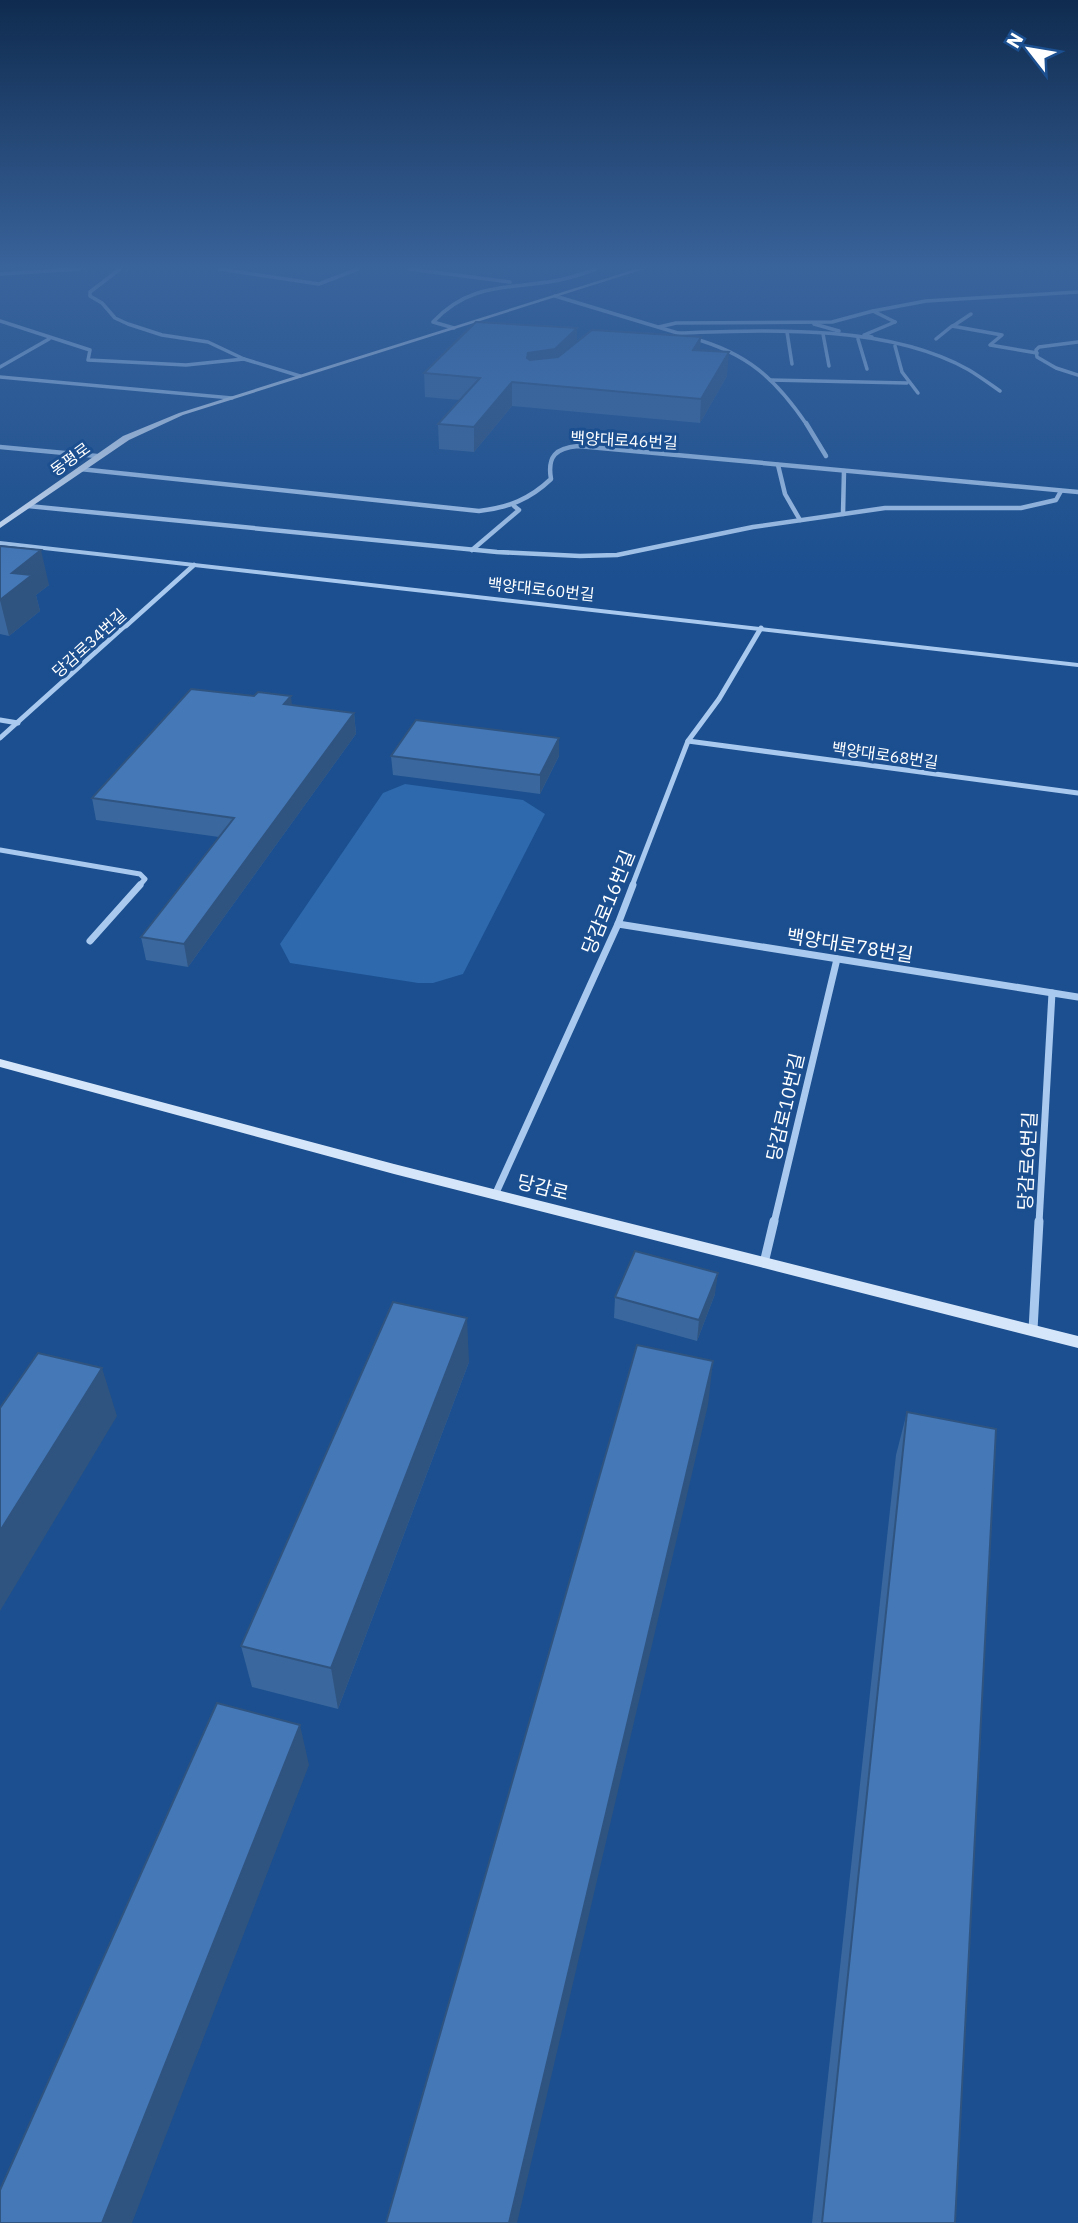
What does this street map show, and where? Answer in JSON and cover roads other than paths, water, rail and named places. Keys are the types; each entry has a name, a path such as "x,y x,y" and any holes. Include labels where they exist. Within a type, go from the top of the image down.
{"main road":[{"name":"동평로","path":"0,526 126,438 181,414 310,373"},
{"name":"당감로","path":"0,1063 495,1195 1078,1342"}],"street":[{"path":"289,373 300,376"},
{"path":"762,373 813,433 826,456"},
{"path":"903,373 907,383 918,393"},
{"path":"973,373 1000,391"},
{"path":"0,377 232,398"},
{"path":"770,380 907,383"},
{"name":"백양대로46번길","path":"80,470 479,511 514,506 535,493 551,479 548,461 551,455 571,446 1078,492"},
{"path":"0,447 97,456"},
{"path":"778,465 790,507 800,520"},
{"path":"843,514 844,471"},
{"path":"28,506 472,550 559,556 617,555 753,527 843,514 914,507 1021,508 1056,500 1061,491"},
{"path":"472,550 519,510 514,506"},
{"name":"백양대로60번길","path":"0,543 1078,665"},
{"name":"당감로34번길","path":"0,738 194,565"},
{"name":"당감로16번길","path":"495,1195 618,924 688,741 719,699 761,628"},
{"path":"0,720 18,723"},
{"name":"백양대로68번길","path":"688,741 1078,793"},
{"path":"0,850 140,874 145,879 90,941"},
{"name":"백양대로78번길","path":"618,924 1078,997"},
{"name":"당감로10번길","path":"764,1263 837,959"},
{"name":"당감로6번길","path":"1032,1331 1052,993"}]}
